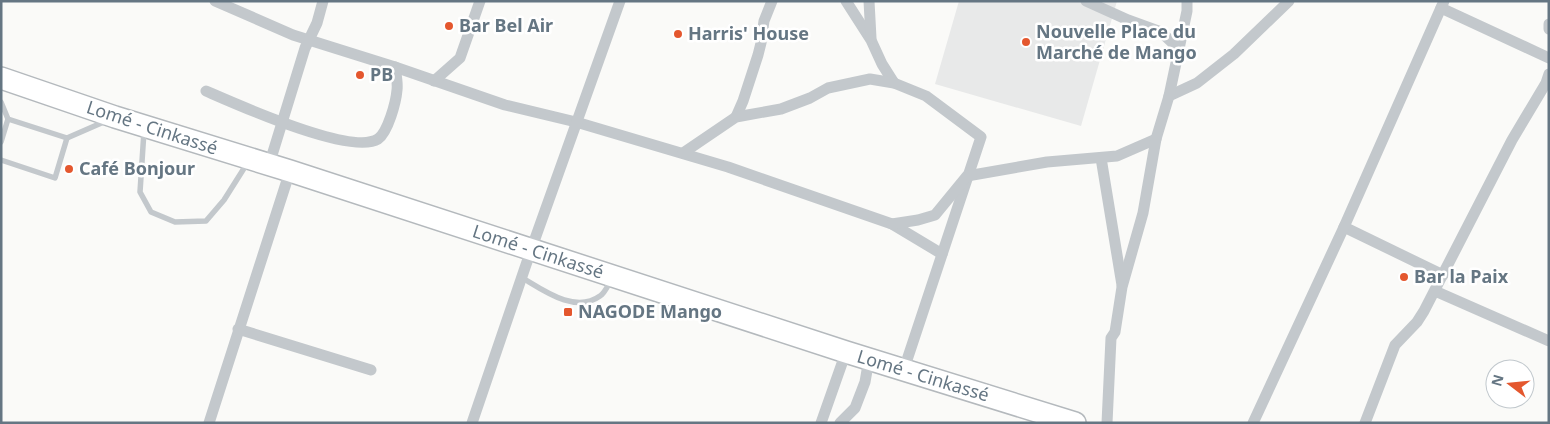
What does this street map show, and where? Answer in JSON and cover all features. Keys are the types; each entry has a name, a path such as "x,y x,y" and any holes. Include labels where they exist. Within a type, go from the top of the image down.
{"highway":[{"name":"Lomé - Cinkassé","path":"1,78 115,117 290,171 846,352 1075,423"}],"street":[{"path":"215,1 309,40 505,105 576,122 683,153 892,224 942,254"},
{"path":"259,162 282,122 305,48 318,23 324,1"},
{"path":"434,81 460,58 480,1"},
{"path":"472,423 530,250 620,1"},
{"path":"736,117 758,55 764,21 772,1"},
{"path":"846,1 871,40 882,64 894,83"},
{"path":"870,1 871,40"},
{"path":"1086,1 1128,20 1161,32 1179,49"},
{"path":"1107,423 1112,338 1115,332 1122,287 1143,213 1156,138 1169,96 1187,10 1187,1"},
{"path":"1169,96 1197,83 1234,54 1288,2"},
{"path":"1253,423 1344,227 1443,5 1549,58"},
{"path":"1549,24 1549,29"},
{"path":"206,91 282,122 342,140 360,143 377,139 386,130 398,89 395,67"},
{"path":"683,153 736,117 781,109 810,98 828,88 870,79 894,83 926,96 981,137 904,369"},
{"path":"1366,423 1395,345 1417,322 1435,291 1512,140 1548,82"},
{"path":"892,224 935,215 967,176 1047,162 1116,156 1156,138"},
{"path":"1101,158 1122,287"},
{"path":"209,423 290,171"},
{"path":"1344,227 1443,275"},
{"path":"1435,291 1549,341"},
{"path":"238,329 370,370"},
{"path":"821,423 846,352"},
{"path":"840,423 855,408 865,382 869,359"}],"lane":[{"path":"1,102 8,120 1,142"},
{"path":"8,120 67,138 115,117"},
{"path":"144,126 140,192 151,212 175,222 206,221 259,162"},
{"path":"1,160 55,178 67,138"},
{"path":"521,277 562,299 588,302 601,296 614,276"}],"shaded area":[{"name":"Nouvelle Place du Marché de Mango","path":"959,1 1117,1 1081,126 935,84"}],"place":[{"name":"Bar Bel Air","path":"449,26"},
{"name":"Harris' House","path":"678,34"},
{"name":"Nouvelle Place du Marché de Mango","path":"1026,42"},
{"name":"PB","path":"360,75"},
{"name":"Café Bonjour","path":"69,169"},
{"name":"Bar la Paix","path":"1404,277"},
{"name":"NAGODE Mango","path":"568,312"}]}
